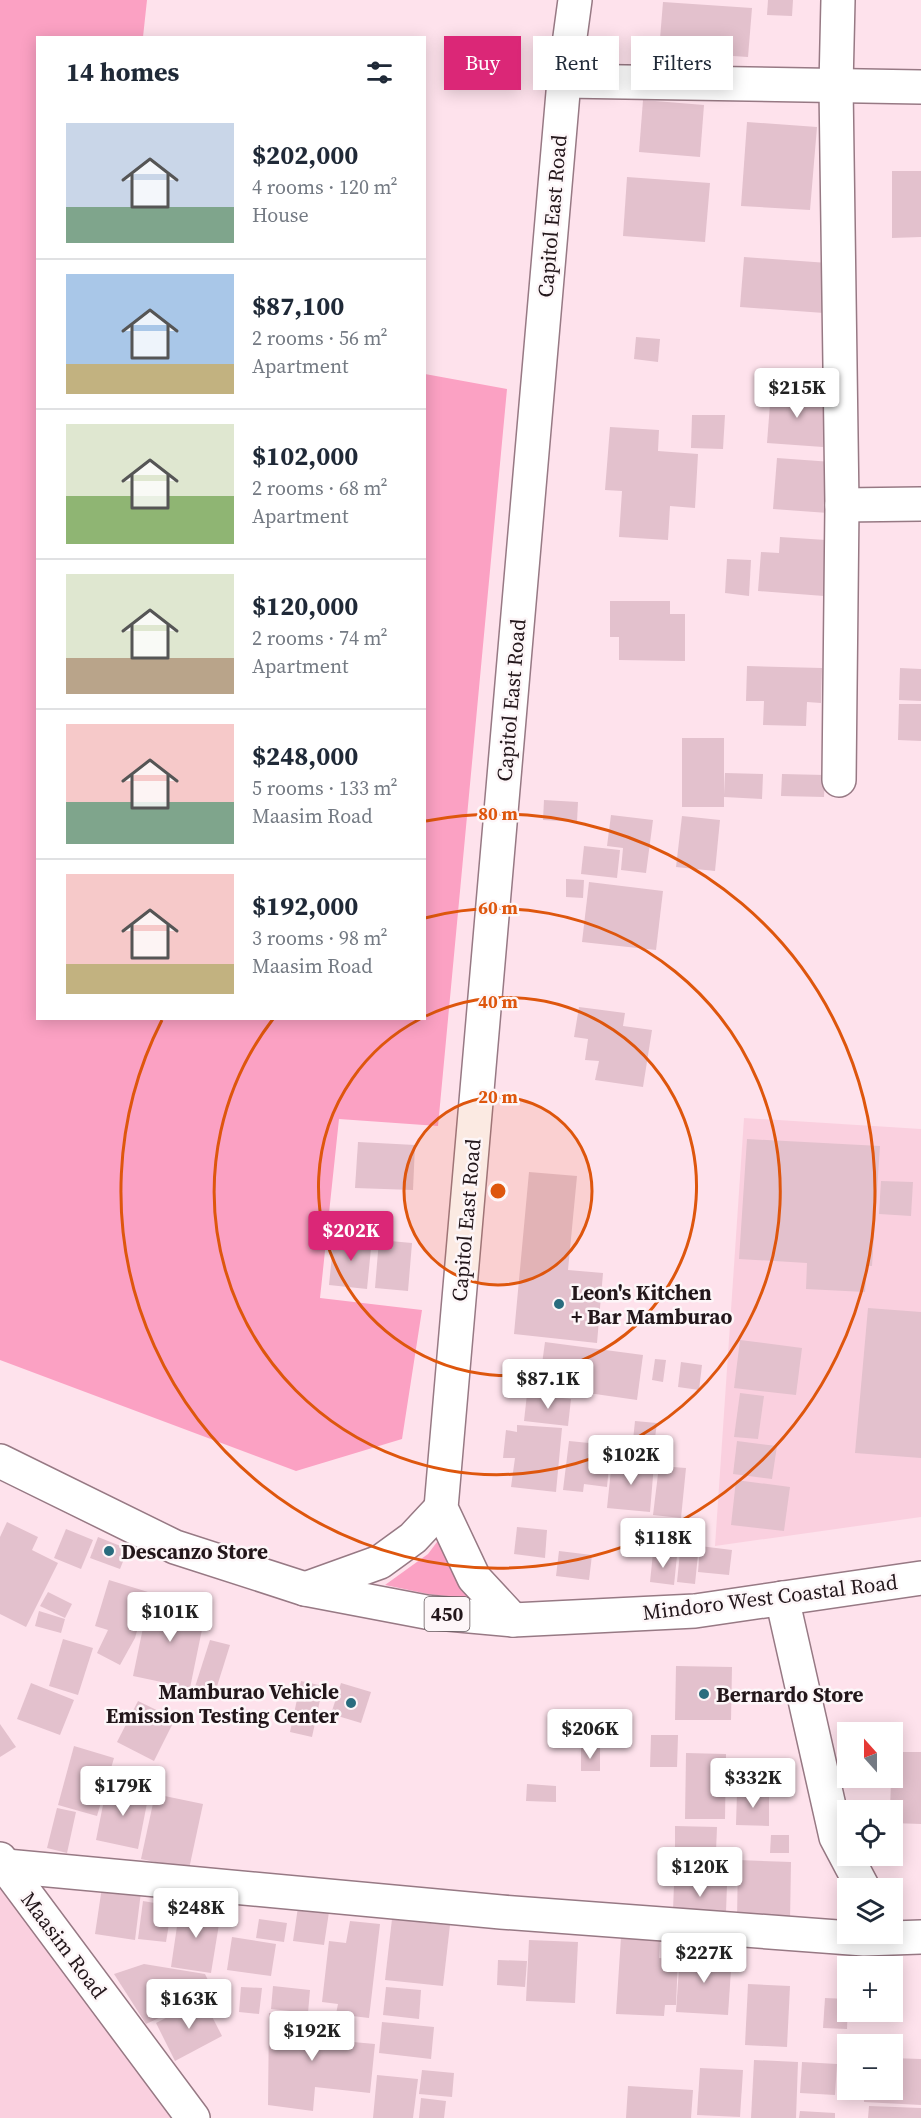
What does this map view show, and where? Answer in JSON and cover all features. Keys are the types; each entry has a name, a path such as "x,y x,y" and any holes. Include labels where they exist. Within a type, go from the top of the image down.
{"street":[{"name":"Capitol East Road","path":"570,36 575,0"},
{"path":"838,0 836,86 842,506 839,780"},
{"path":"619,82 921,87"},
{"name":"Capitol East Road","path":"441,1508 563,90"},
{"path":"842,506 921,504"},
{"name":"Mindoro West Coastal Road","path":"0,1461 175,1547 305,1590 426,1612 513,1620 695,1611 921,1578"},
{"path":"305,1590 380,1562 413,1538 441,1508 474,1578 513,1620"},
{"path":"782,1598 836,1837 858,1878"},
{"path":"3,1862 501,1912 837,1937"},
{"name":"Maasim Road","path":"3,1862 193,2118"}],"shaded area":[{"path":"0,0 147,0 143,36 36,36 36,1020 426,1020 426,374 507,389 438,1126 339,1119 320,1298 422,1310 402,1439 296,1471 0,1360"},
{"path":"744,1118 921,1129 921,1517 715,1546"},
{"path":"440,1538 446,1556 474,1599 428,1594 385,1585 428,1554"},
{"path":"0,1884 175,2118 0,2118"}],"building":[{"path":"768,0 793,0 792,16 767,15"},
{"path":"663,2 752,8 748,57 733,56 733,36 660,36"},
{"path":"643,100 704,105 700,157 639,152"},
{"path":"747,122 817,127 810,210 741,206"},
{"path":"892,171 921,171 921,237 892,238"},
{"path":"627,177 710,183 705,242 623,236"},
{"path":"744,257 828,263 824,313 740,307"},
{"path":"636,337 660,339 658,362 634,359"},
{"path":"771,391 828,395 823,447 767,443"},
{"path":"692,415 725,415 723,449 691,448"},
{"path":"610,427 659,430 658,451 698,454 695,508 670,506 668,540 619,537 622,491 605,490"},
{"path":"777,458 832,462 828,513 773,509"},
{"path":"780,537 826,540 837,597 758,591 761,552 779,553"},
{"path":"727,559 751,560 749,596 725,593"},
{"path":"610,601 670,601 670,614 685,614 685,661 619,660 619,637 610,637"},
{"path":"747,666 822,668 821,703 807,702 806,726 763,725 764,701 746,701"},
{"path":"900,668 921,669 921,701 899,700"},
{"path":"899,704 921,704 921,741 898,740"},
{"path":"682,738 724,738 724,795 725,773 763,774 762,799 724,797 724,807 682,807"},
{"path":"782,774 825,775 824,797 781,796"},
{"path":"544,800 578,802 577,822 543,820"},
{"path":"611,815 653,820 646,873 621,870 623,848 607,846"},
{"path":"682,816 720,820 715,871 676,867"},
{"path":"584,846 620,850 617,878 581,874"},
{"path":"566,879 584,880 583,898 566,897"},
{"path":"589,882 663,891 656,950 582,942"},
{"path":"579,1007 625,1013 623,1026 652,1030 643,1087 595,1080 599,1061 585,1060 588,1039 574,1037"},
{"path":"747,1139 880,1146 872,1266 867,1266 865,1292 806,1289 807,1263 739,1259"},
{"path":"358,1142 415,1145 413,1190 355,1188"},
{"path":"529,1172 577,1176 568,1270 603,1273 597,1343 514,1334"},
{"path":"881,1181 913,1182 911,1216 879,1214"},
{"path":"334,1235 372,1238 367,1289 329,1285"},
{"path":"379,1240 412,1243 408,1291 375,1288"},
{"path":"868,1308 921,1312 921,1458 855,1453"},
{"path":"740,1340 802,1348 796,1395 734,1388"},
{"path":"545,1342 643,1355 637,1400 539,1386"},
{"path":"655,1359 666,1360 663,1382 652,1380"},
{"path":"681,1362 702,1365 699,1390 678,1387"},
{"path":"740,1393 764,1396 758,1439 734,1437"},
{"path":"527,1394 571,1399 568,1426 524,1421"},
{"path":"635,1421 657,1423 653,1452 632,1450"},
{"path":"517,1425 562,1428 556,1492 511,1487 515,1458 503,1458 506,1430 517,1432"},
{"path":"569,1441 589,1443 588,1454 610,1456 607,1487 584,1484 583,1492 563,1490"},
{"path":"737,1441 777,1446 772,1479 733,1474"},
{"path":"612,1460 654,1464 650,1512 607,1508"},
{"path":"659,1466 686,1468 681,1518 653,1515"},
{"path":"736,1480 790,1487 784,1531 731,1525"},
{"path":"7,1522 38,1537 32,1550 58,1563 26,1627 0,1614 0,1537"},
{"path":"517,1527 547,1530 545,1558 514,1554"},
{"path":"66,1529 93,1540 81,1569 54,1558"},
{"path":"98,1537 128,1549 120,1569 90,1558"},
{"path":"700,1546 732,1550 729,1575 698,1572"},
{"path":"559,1551 592,1555 589,1580 556,1576"},
{"path":"680,1552 698,1554 695,1584 677,1582"},
{"path":"653,1553 677,1556 674,1585 650,1582"},
{"path":"109,1580 148,1592 135,1638 120,1665 97,1653 108,1630 95,1626"},
{"path":"48,1592 72,1604 65,1618 40,1606"},
{"path":"149,1599 206,1610 190,1688 133,1676"},
{"path":"39,1611 65,1619 61,1633 35,1626"},
{"path":"63,1639 93,1648 78,1695 49,1686"},
{"path":"210,1640 230,1645 214,1696 194,1690"},
{"name":"Bernardo Store","path":"676,1666 732,1667 731,1720 675,1720"},
{"path":"301,1681 323,1686 312,1737 290,1732"},
{"path":"31,1683 74,1700 60,1735 17,1719"},
{"name":"Mamburao Vehicle Emission Testing Center","path":"341,1683 371,1692 361,1723 331,1714"},
{"path":"138,1701 175,1719 154,1761 117,1742"},
{"path":"0,1724 16,1747 0,1757"},
{"path":"651,1735 678,1735 677,1767 650,1767"},
{"path":"74,1746 114,1758 97,1816 58,1805"},
{"path":"581,1748 600,1748 600,1771 581,1771"},
{"path":"903,1752 921,1752 921,1824 903,1823 903,1800 890,1800 891,1788 903,1788"},
{"path":"686,1753 726,1754 725,1819 685,1819"},
{"path":"527,1784 556,1786 556,1802 526,1801"},
{"path":"107,1785 149,1793 138,1849 96,1840"},
{"path":"737,1792 769,1792 769,1826 736,1825"},
{"path":"155,1794 203,1804 189,1869 141,1859"},
{"path":"57,1808 76,1812 67,1853 47,1848"},
{"path":"675,1826 717,1827 716,1852 675,1852"},
{"path":"771,1835 789,1835 789,1853 770,1853"},
{"path":"674,1858 715,1859 714,1883 674,1882"},
{"path":"738,1860 791,1862 790,1921 737,1920"},
{"path":"674,1884 727,1885 726,1912 673,1911"},
{"path":"102,1887 141,1892 135,1940 95,1934"},
{"path":"143,1901 172,1906 166,1942 138,1939"},
{"path":"180,1906 221,1912 211,1973 171,1967"},
{"path":"298,1907 329,1912 324,1945 293,1941"},
{"path":"259,1919 287,1923 284,1942 256,1938"},
{"path":"392,1919 450,1925 443,1986 385,1980"},
{"path":"350,1921 380,1924 369,2018 336,2014 338,2004 322,2002 329,1941 346,1943"},
{"path":"232,1937 276,1944 271,1976 227,1970"},
{"path":"621,1937 660,1939 659,1958 678,1959 676,2005 665,2005 664,2016 616,2014"},
{"path":"529,1940 578,1942 575,2003 526,2001"},
{"path":"680,1953 732,1955 728,2015 676,2012"},
{"path":"498,1960 527,1961 525,1987 497,1985"},
{"path":"144,1964 205,1974 214,1992 146,2024 114,1974"},
{"path":"748,1984 790,1986 787,2047 745,2045"},
{"path":"273,1986 310,1990 308,2013 271,2009"},
{"path":"241,1987 262,1988 259,2014 239,2012"},
{"path":"386,1987 421,1990 419,2019 383,2015"},
{"path":"825,1998 837,1999 837,2022 847,2022 847,2029 823,2028"},
{"path":"203,1999 222,2036 175,2061 156,2023"},
{"path":"269,2013 322,2018 320,2039 375,2044 370,2093 315,2087 313,2111 268,2105"},
{"path":"382,2022 434,2027 431,2059 379,2053"},
{"path":"903,2058 921,2059 921,2105 864,2102 864,2100 903,2100"},
{"path":"754,2060 798,2062 796,2118 751,2118"},
{"path":"802,2062 837,2064 835,2095 800,2093"},
{"path":"700,2068 743,2070 740,2117 697,2115"},
{"path":"422,2070 454,2073 452,2097 419,2094"},
{"path":"377,2075 418,2079 413,2118 373,2118"},
{"path":"628,2086 693,2090 691,2118 626,2118"},
{"path":"421,2098 446,2101 444,2118 419,2118"},
{"path":"869,2106 921,2108 921,2118 868,2118"},
{"path":"800,2111 835,2113 835,2118 799,2118"}],"place":[{"name":"Leon's Kitchen + Bar Mamburao","path":"559,1304"},
{"name":"Descanzo Store","path":"109,1551"},
{"name":"Bernardo Store","path":"704,1694"},
{"name":"Mamburao Vehicle Emission Testing Center","path":"351,1703"}]}
